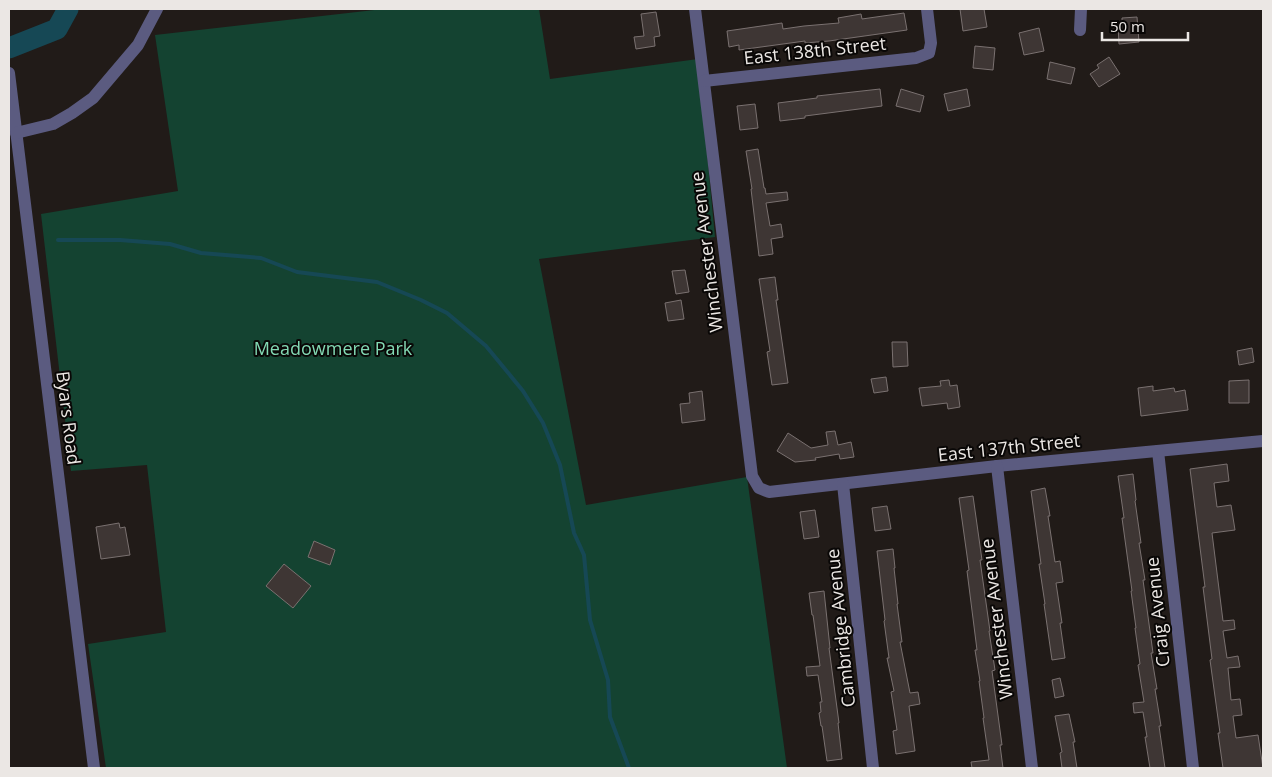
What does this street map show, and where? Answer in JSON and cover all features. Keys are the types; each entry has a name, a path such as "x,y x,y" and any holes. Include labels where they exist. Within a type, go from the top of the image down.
{"street":[{"path":"16,133 53,124 93,98 138,45 157,9"},
{"name":"Winchester Avenue","path":"695,9 752,476 759,488"},
{"name":"East 138th Street","path":"704,81 916,58 928,53 931,43 927,9"},
{"path":"1080,30 1081,9"},
{"name":"Byars Road","path":"9,72 94,768"},
{"name":"East 137th Street","path":"759,488 769,492 997,466 1263,441"},
{"name":"Craig Avenue","path":"1158,451 1193,768"},
{"name":"Winchester Avenue","path":"997,466 1032,768"},
{"name":"Cambridge Avenue","path":"843,484 873,768"}],"green space":[{"name":"Meadowmere Park","path":"383,9 539,9 550,79 698,59 715,237 539,259 586,505 747,477 787,768 106,768 88,644 166,632 147,465 71,471 41,214 178,191 155,35"}],"building":[{"path":"960,9 984,9 987,27 963,31"},
{"path":"656,12 660,36 654,37 655,46 636,49 634,37 644,36 641,14"},
{"path":"904,13 907,30 829,41 805,43 805,41 739,50 739,45 729,47 727,31 782,23 783,29 839,23 838,18 861,14 862,19"},
{"path":"1137,17 1139,42 1119,44 1118,25 1122,25 1122,18"},
{"path":"1039,28 1044,51 1024,55 1019,33"},
{"path":"975,46 995,48 993,70 973,68"},
{"path":"1109,57 1120,74 1099,87 1090,74 1099,68 1097,65"},
{"path":"1050,62 1075,68 1071,84 1047,79"},
{"path":"880,89 882,106 780,121 778,103 817,98 817,96"},
{"path":"901,89 924,96 920,112 896,106"},
{"path":"967,89 970,106 948,111 944,94"},
{"path":"755,104 758,128 740,130 737,106"},
{"path":"758,149 766,194 787,192 788,200 766,203 770,226 781,224 783,237 771,239 773,254 759,256 746,151"},
{"path":"685,270 689,292 676,294 672,271"},
{"path":"775,277 778,300 776,300 788,383 772,385 767,352 770,351 759,279"},
{"path":"681,300 684,319 668,321 665,303"},
{"path":"892,342 907,342 908,366 893,367"},
{"path":"1252,348 1254,362 1239,365 1237,351"},
{"path":"886,377 888,391 874,393 871,379"},
{"path":"949,380 950,386 957,385 960,407 948,409 947,403 922,406 919,388 941,386 940,381"},
{"path":"1249,380 1249,403 1229,403 1229,381"},
{"path":"1153,386 1153,391 1174,388 1175,392 1185,390 1188,410 1141,416 1138,388"},
{"path":"702,391 705,420 682,423 680,404 690,403 689,393"},
{"path":"835,431 838,445 851,442 854,457 840,459 839,454 815,458 816,460 795,462 777,451 788,433 811,448 828,445 826,432"},
{"path":"1227,464 1229,481 1214,483 1217,507 1231,505 1235,530 1212,533 1223,621 1234,620 1235,629 1223,631 1227,658 1238,656 1240,667 1228,668 1231,700 1240,699 1242,715 1233,716 1236,738 1258,735 1263,768 1223,768 1218,733 1220,733 1203,587 1205,587 1190,469"},
{"path":"1133,474 1141,543 1139,543 1145,580 1143,580 1165,768 1150,768 1143,712 1134,713 1133,703 1144,702 1138,665 1140,664 1118,476"},
{"path":"1045,488 1055,562 1060,561 1063,582 1056,583 1065,658 1052,660 1031,491"},
{"path":"973,496 995,670 992,671 1002,745 1000,745 1003,768 972,768 971,762 989,760 975,650 977,650 967,571 969,570 959,498"},
{"path":"887,506 891,529 875,531 872,508"},
{"path":"815,510 819,537 804,539 800,512"},
{"path":"119,523 120,528 125,527 130,555 101,559 96,527"},
{"path":"314,541 335,550 330,565 308,557"},
{"path":"893,549 902,642 900,642 910,693 918,692 920,704 909,706 915,751 896,754 893,731 897,730 891,692 894,691 887,658 889,658 877,551"},
{"path":"284,564 311,586 293,608 266,586"},
{"path":"824,591 842,759 827,761 819,713 821,712 820,702 822,702 818,675 807,676 806,667 820,666 809,593"},
{"path":"1060,678 1064,696 1055,698 1052,680"},
{"path":"1069,714 1075,742 1073,742 1077,768 1062,768 1060,753 1062,752 1055,716"}],"waterway":[{"path":"9,48 57,29 68,9"},
{"path":"58,240 120,240 170,244 201,253 261,258 297,272 377,282 447,313 486,346 523,391 543,423 560,465 574,533 584,555 590,620 608,680 610,717 629,768"}]}
